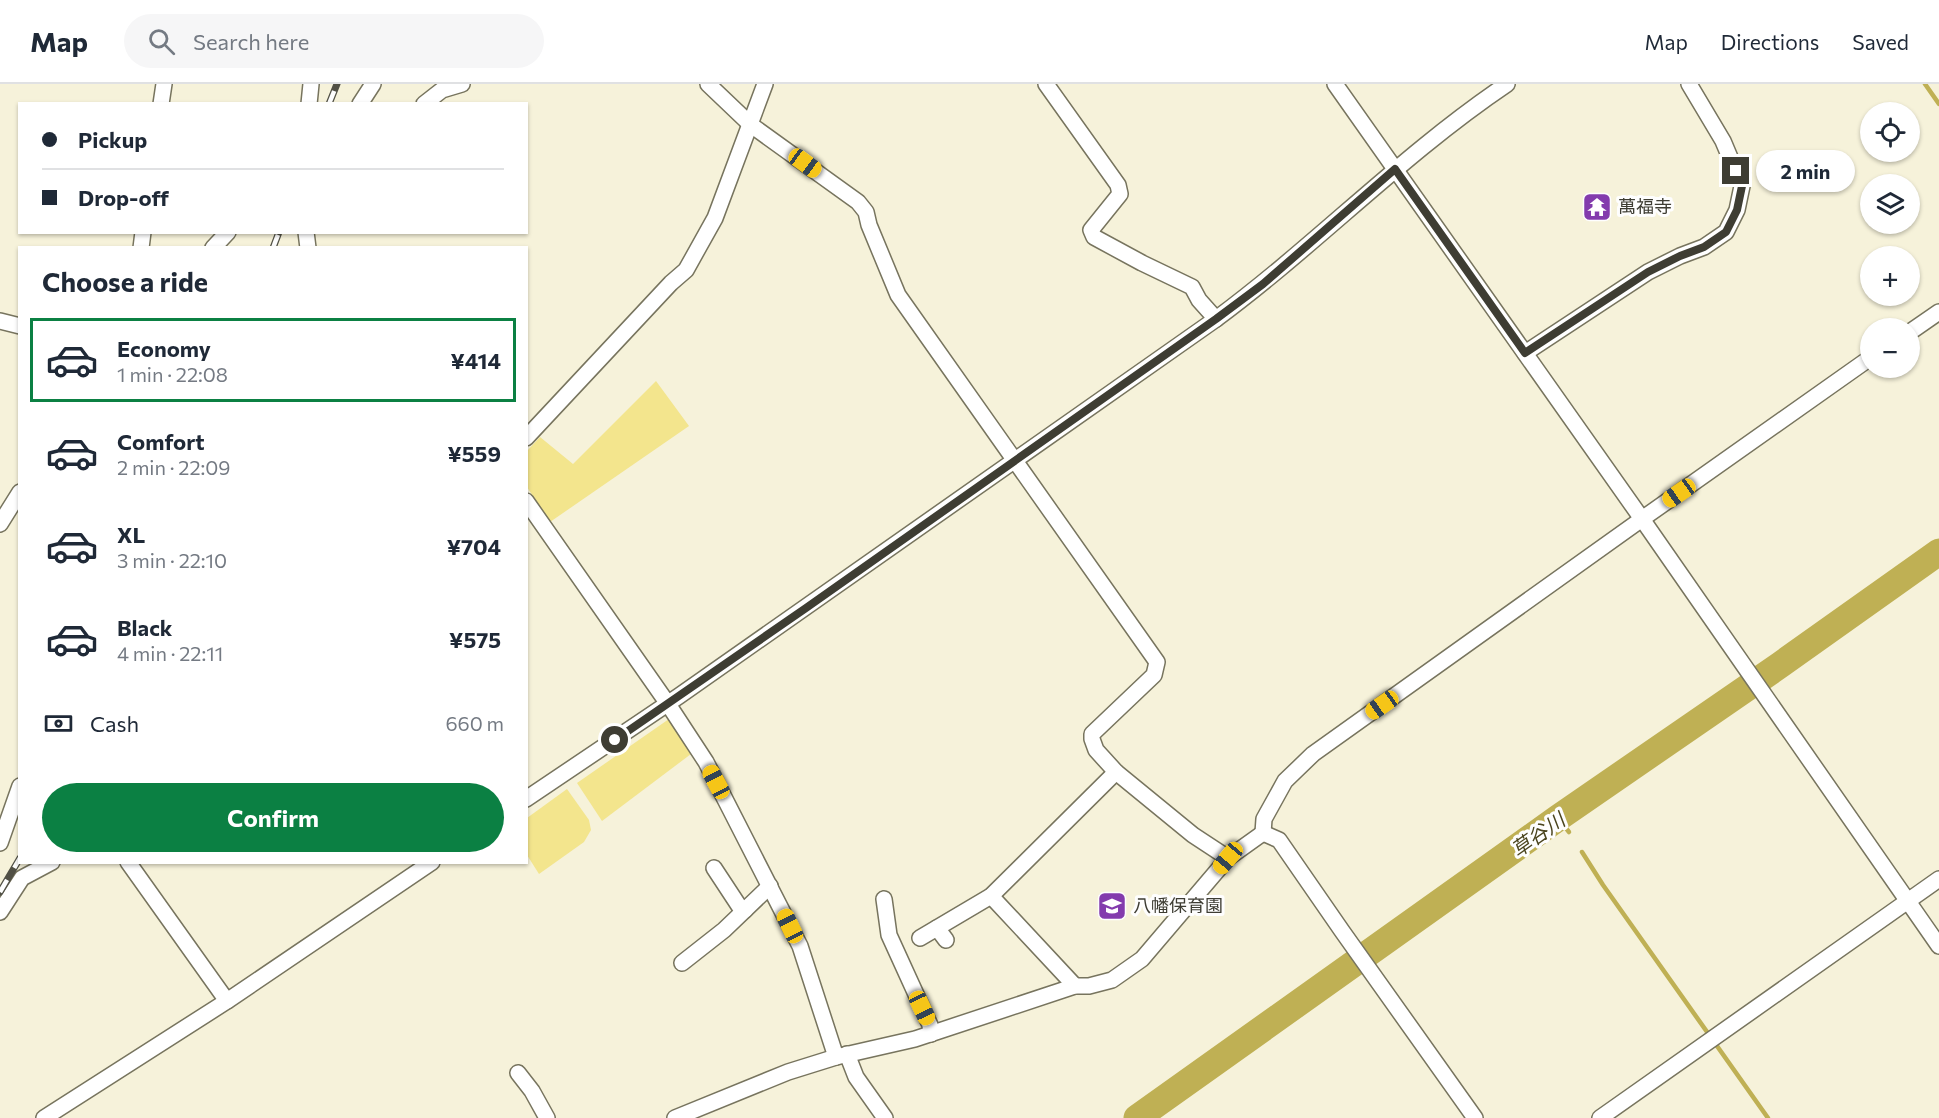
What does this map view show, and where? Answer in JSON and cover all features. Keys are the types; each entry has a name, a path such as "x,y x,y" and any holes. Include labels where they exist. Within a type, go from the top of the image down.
{"street":[{"path":"161,102 164,84"},
{"path":"309,102 311,84"},
{"path":"361,102 373,84"},
{"path":"427,102 442,90 462,84"},
{"path":"708,84 751,125 858,202 866,212 869,225 898,295 1157,663 1154,675 1092,735 1096,750 1116,772 1193,835 1228,858"},
{"path":"528,436 671,283 686,270 715,218 765,84"},
{"path":"1046,84 1118,185 1120,194 1091,230 1094,237 1192,287 1199,300 1216,319"},
{"path":"1335,84 1939,946"},
{"path":"528,798 668,704 1216,319 1263,284 1395,169 1466,112 1508,84"},
{"path":"1525,353 1648,272 1704,247 1726,232 1737,210 1742,186 1723,141 1689,84"},
{"path":"215,246 226,234"},
{"path":"1920,325 1939,312"},
{"path":"0,321 18,326"},
{"path":"1263,833 1264,819 1285,781 1313,754 1860,365"},
{"path":"0,524 18,495"},
{"path":"528,504 706,762 800,946 842,1056 885,1118"},
{"path":"920,938 941,934 991,896 1116,772"},
{"path":"0,843 18,792"},
{"path":"675,1118 788,1072 842,1056 915,1039 1075,986 1089,986 1112,980 1142,959 1228,858 1263,833"},
{"path":"1263,833 1280,840 1378,983 1475,1118"},
{"path":"0,912 22,879 48,864"},
{"path":"129,864 227,1001"},
{"path":"44,1118 227,1001 429,864"},
{"path":"714,868 745,910"},
{"path":"1600,1118 1939,879"},
{"path":"682,963 724,930 770,886"},
{"path":"991,896 1075,986"},
{"path":"884,898 889,935 930,1025 931,1034"},
{"path":"518,1073 532,1091 547,1118"}],"shaded area":[{"path":"656,381 689,426 550,522 528,489 528,450 540,437 573,464"},
{"path":"669,719 691,754 602,821 577,783"},
{"path":"567,789 589,820 591,830 584,842 539,874 528,857 528,817"}],"waterway":[{"path":"1925,84 1939,104"},
{"name":"草谷川","path":"1137,1118 1558,818 1939,552"},
{"path":"1558,818 1569,832"},
{"path":"1582,852 1768,1118"}],"railway":[{"path":"330,102 337,84"},
{"path":"274,246 278,234"},
{"path":"0,892 18,861"}],"place":[{"name":"萬福寺","path":"1597,207"},
{"name":"八幡保育園","path":"1112,906"}],"route":[{"path":"615,740 1216,319 1263,284 1395,169 1525,353 1648,272 1704,247 1726,232 1737,210 1742,186 1736,171"}]}
